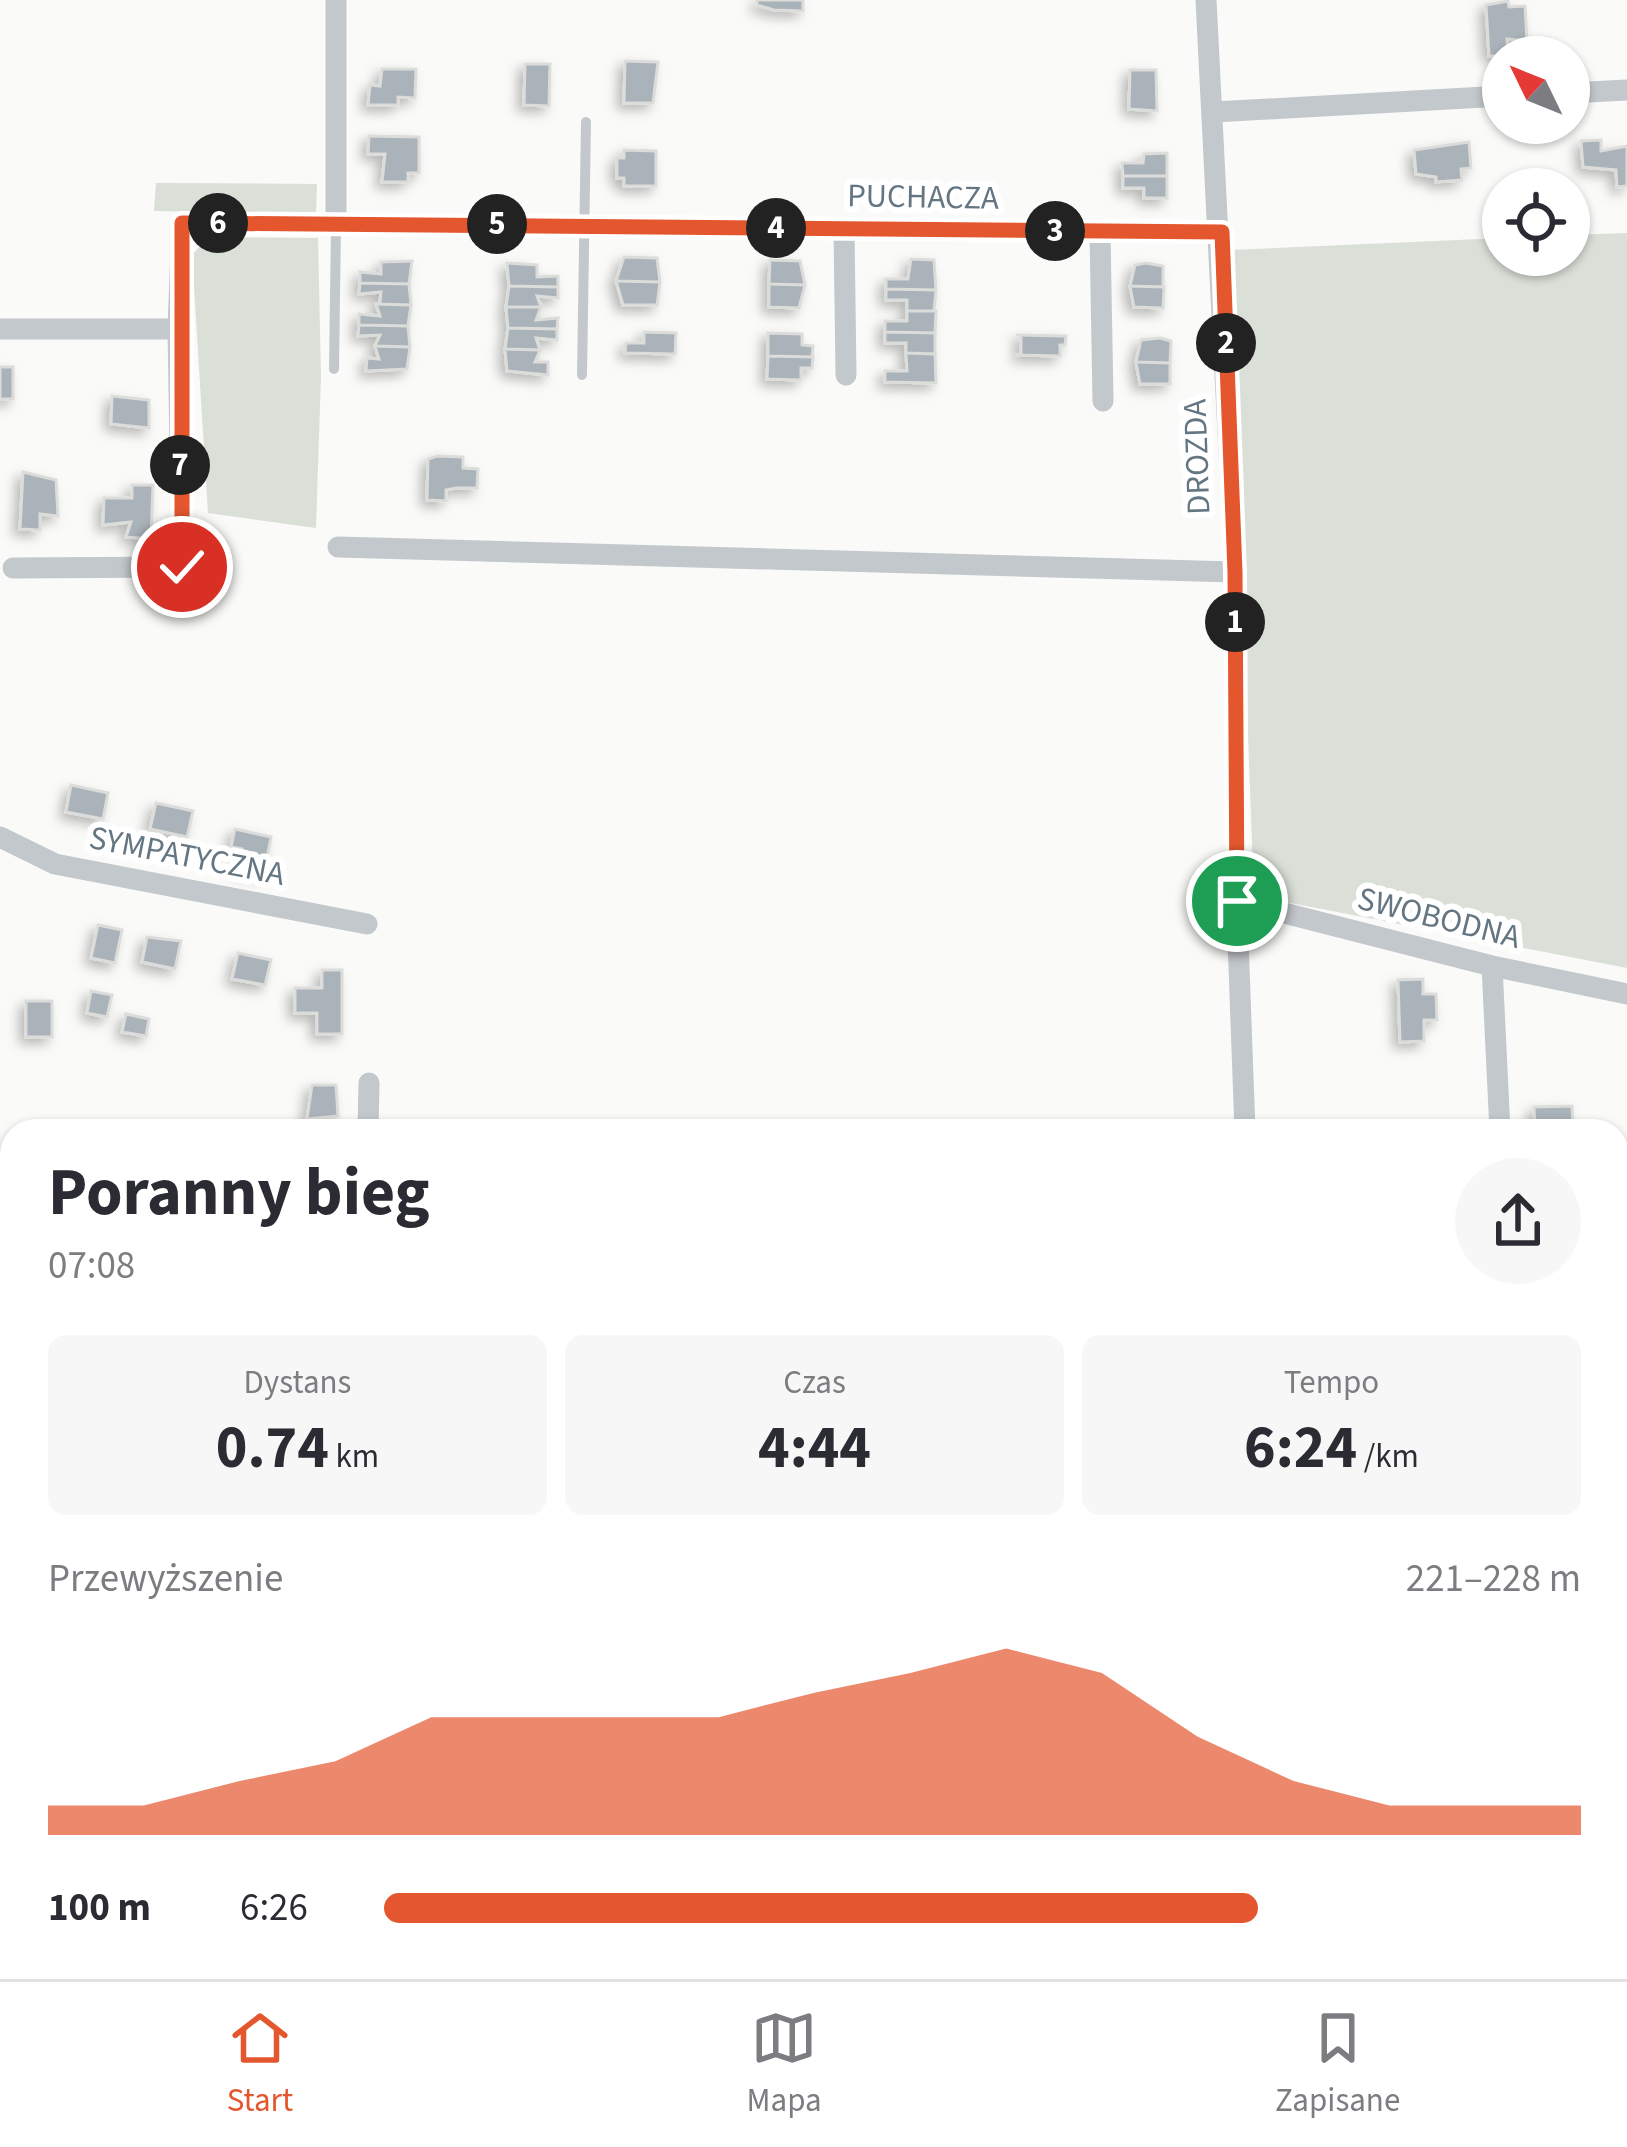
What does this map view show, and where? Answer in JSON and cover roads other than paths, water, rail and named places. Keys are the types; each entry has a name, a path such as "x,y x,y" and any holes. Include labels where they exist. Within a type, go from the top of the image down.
{"street":[{"path":"336,0 336,222"},
{"name":"DROZDA","path":"1207,0 1222,232 1235,572 1237,906 1245,1119"},
{"path":"1590,92 1627,90"},
{"path":"1214,112 1482,97"},
{"name":"PUCHACZA","path":"178,329 182,223 1222,232"},
{"path":"844,229 846,375"},
{"path":"1100,232 1103,400"},
{"path":"0,329 178,329 182,567 13,568"},
{"path":"338,547 1235,572"},
{"name":"SYMPATYCZNA","path":"0,838 55,864 367,924"},
{"name":"SWOBODNA","path":"1237,906 1627,994"},
{"path":"1492,966 1499,1119"},
{"path":"368,1119 369,1083"}],"lane":[{"path":"582,375 586,122"},
{"path":"334,369 336,222"}]}
